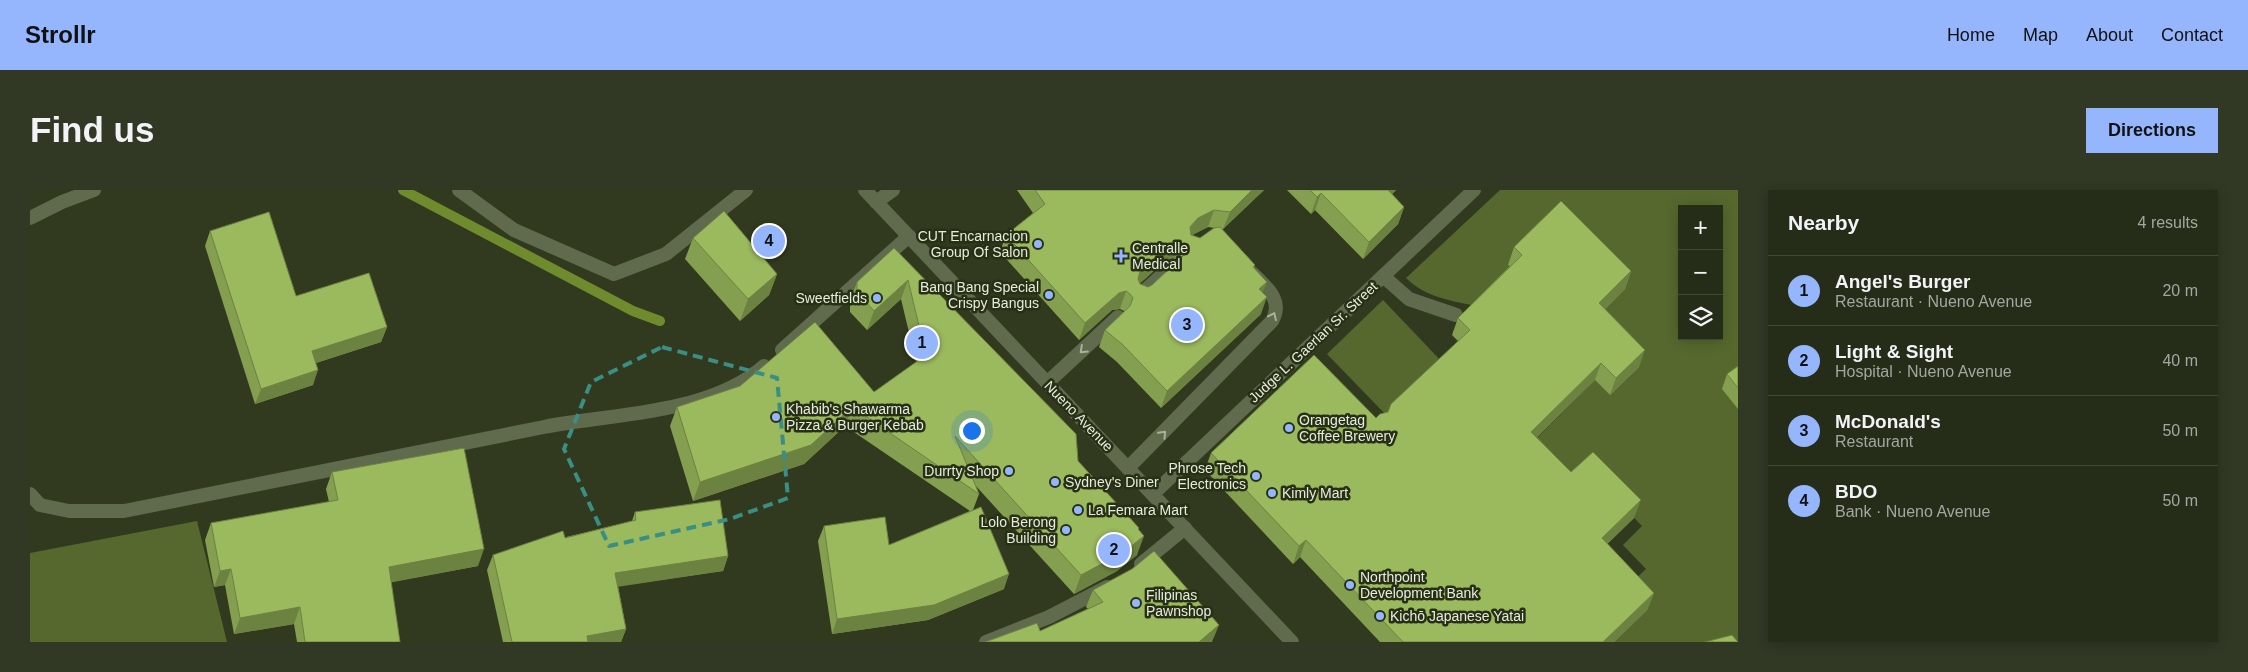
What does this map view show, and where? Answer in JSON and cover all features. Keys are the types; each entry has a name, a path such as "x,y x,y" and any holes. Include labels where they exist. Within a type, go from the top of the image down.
{"street":[{"path":"30,218 62,202 94,190"},
{"path":"459,190 514,230 614,274 666,254 746,190"},
{"name":"Nueno Avenue","path":"865,190 1292,642"},
{"path":"876,202 893,190"},
{"name":"Judge L. Gaerlan Sr. Street","path":"1153,494 1474,190"},
{"path":"30,494 40,505 69,511 124,511 550,426 690,403 722,393 752,376 909,236"},
{"path":"1128,468 1226,369 1272,321 1276,314 1276,299 1241,260"},
{"path":"1140,295 1171,267"},
{"path":"1383,276 1409,299 1456,315"},
{"path":"1048,383 1118,317"},
{"path":"1305,350 1318,363"},
{"path":"986,642 1049,617 1126,575 1185,528"}],"highlighted area":[{"path":"662,347 777,378 788,498 730,519 609,546 564,449 591,382"}],"green space":[{"path":"1500,190 1738,190 1738,642 1614,642 1626,588 1646,569 1623,545 1642,526 1587,469 1565,490 1526,449 1595,380 1610,395 1593,321 1624,289 1515,272 1480,307 1431,294 1414,285 1406,278"},
{"path":"1383,300 1445,365 1389,418 1327,354"},
{"path":"197,521 227,642 30,642 30,553"}],"building":[{"path":"1035,190 1252,190 1230,212 1214,210 1198,218 1190,227 1191,235 1200,238 1214,228 1220,227 1255,265 1253,267 1267,282 1259,289 1267,297 1167,391 1123,345 1105,330 1130,306 1133,298 1130,294 1126,291 1119,293 1085,323 1006,235 1045,204","holes":["1180,242 1186,249 1183,256 1152,285 1148,287 1140,284 1138,279 1140,271 1171,243"]},
{"path":"1310,190 1388,190 1404,207 1369,242 1321,193 1317,197"},
{"path":"1561,201 1631,271 1599,303 1645,350 1616,378 1601,363 1531,432 1571,472 1593,452 1641,500 1602,538 1654,593 1603,642 1403,642 1306,540 1299,546 1211,453 1314,355 1376,418 1380,414 1388,412 1391,404 1470,330 1458,318 1522,255 1514,247"},
{"path":"724,211 777,274 748,299 693,238"},
{"path":"269,212 296,296 369,273 387,327 312,351 318,370 261,389 210,231"},
{"path":"894,248 1076,434 1078,461 1139,528 1144,536 1124,552 1081,575 955,436 979,494 852,407 811,445 700,482 677,407 740,386 815,322 874,392 926,355 908,280 874,311 857,292 857,282"},
{"path":"1738,366 1738,388 1727,374"},
{"path":"464,448 484,549 389,567 400,642 305,642 300,607 240,618 231,569 220,571 211,523 338,500 332,472"},
{"path":"720,500 728,556 615,573 626,629 587,636 588,642 512,642 493,555 563,531 565,538 636,520 635,512"},
{"path":"981,507 1009,574 934,605 837,619 824,526 885,517 889,545"},
{"path":"1154,551 1219,625 1199,642 985,642 1037,623 1040,631 1103,602 1093,590 1132,569"},
{"path":"1732,635 1738,642 1705,642"}],"waterway":[{"path":"403,190 633,311 660,321"}],"place":[{"name":"BDO","path":"769,241"},
{"name":"CUT Encarnacion Group Of Salon","path":"1038,244"},
{"name":"Centralle Medical","path":"1121,256"},
{"name":"Bang Bang Special Crispy Bangus","path":"1049,295"},
{"name":"Sweetfields","path":"877,298"},
{"name":"McDonald's","path":"1187,325"},
{"name":"Angel's Burger","path":"922,343"},
{"name":"Khabib's Shawarma Pizza & Burger Kebab","path":"776,417"},
{"name":"Orangetag Coffee Brewery","path":"1289,428"},
{"name":"Durrty Shop","path":"1009,471"},
{"name":"Phrose Tech Electronics","path":"1256,476"},
{"name":"Sydney's Diner","path":"1055,482"},
{"name":"Kimly Mart","path":"1272,493"},
{"name":"La Femara Mart","path":"1078,510"},
{"name":"Lolo Berong Building","path":"1066,530"},
{"name":"Light & Sight","path":"1114,550"},
{"name":"Northpoint Development Bank","path":"1350,585"},
{"name":"Filipinas Pawnshop","path":"1136,603"},
{"name":"Kichō Japanese Yatai","path":"1380,616"}]}
